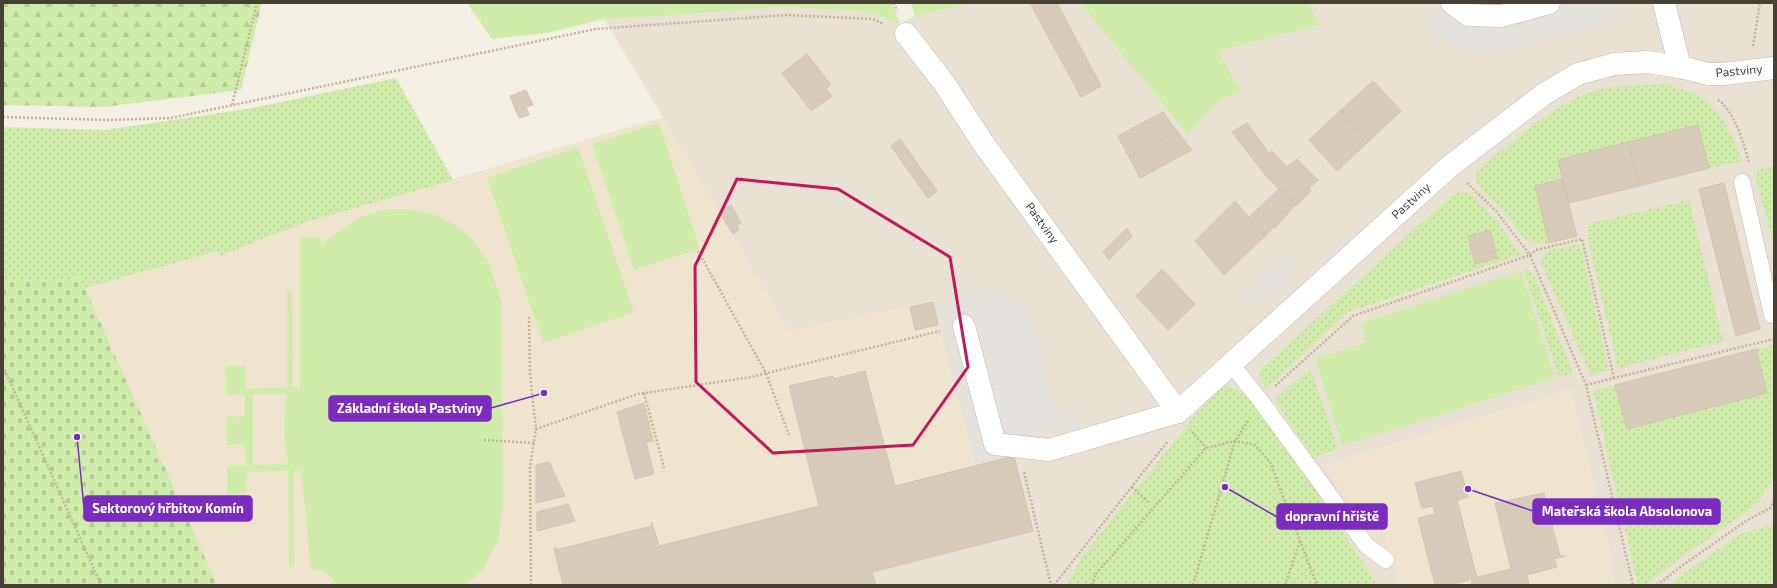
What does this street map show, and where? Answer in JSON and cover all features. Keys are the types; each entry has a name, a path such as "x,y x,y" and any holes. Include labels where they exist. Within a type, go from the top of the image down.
{"street":[{"path":"1452,3 1468,15 1501,16 1549,3"},
{"path":"1664,3 1680,67"},
{"name":"Pastviny","path":"906,34 944,83 984,143 1178,412"},
{"name":"Pastviny","path":"964,326 995,444 1049,450 1178,412 1449,167 1544,94 1578,74 1614,64 1647,62 1680,67 1709,74 1723,74 1774,68"}],"lane":[{"path":"1742,182 1772,315 1774,315"},
{"path":"1231,364 1260,400 1366,545 1386,560"}],"path":[{"path":"232,105 257,3"},
{"path":"3,117 108,120 171,118 596,29 787,14 872,19 906,34"},
{"path":"1449,167 1496,211 1530,256 1586,385 1633,585"},
{"path":"1260,400 1353,316 1530,256 1536,250 1582,239 1614,378"},
{"path":"698,251 766,373 789,435"},
{"path":"529,316 530,374 536,429 530,467 531,585"},
{"path":"536,429 644,393 751,377 964,326"},
{"path":"1586,385 1774,339"},
{"path":"3,366 101,585"},
{"path":"644,393 664,468"},
{"path":"1178,412 1189,416 1184,422 1206,448"},
{"path":"484,440 534,443"},
{"path":"1053,585 1169,440"},
{"path":"1194,585 1235,442"},
{"path":"1092,585 1095,575 1206,448 1235,442 1255,445 1270,462 1317,585"},
{"path":"1018,447 1053,585"},
{"path":"1132,487 1148,502"},
{"path":"1657,585 1746,521 1770,508 1774,500"},
{"path":"1285,585 1300,541"}],"highlighted area":[{"path":"737,179 838,189 950,257 968,367 913,445 773,453 696,382 695,266"}],"shaded area":[{"path":"971,3 1080,3 1188,135 1215,104 1241,90 1218,51 1321,25 1308,3 1774,3 1774,585 217,585 85,288 663,117 604,19 780,7 865,11 900,24 915,16"},
{"path":"1445,3 1500,8 1499,3 1615,3 1620,18 1497,52 1477,51 1459,47 1438,37 1420,21 1432,8"},
{"path":"664,117 790,331 934,300 933,304 976,465 1014,456 873,572 876,585 217,585 85,288 217,251 220,256 316,219"},
{"path":"1282,254 1295,268 1254,306 1242,293"},
{"path":"1003,287 1008,305 1027,300 1056,412 1076,408 1081,428 1061,433 1058,422 1039,426 1044,448 976,465 935,303"},
{"path":"1571,389 1609,545 1615,585 1398,585 1382,527 1363,532 1327,464"}],"green space":[{"path":"3,3 262,3 241,90 103,107 3,105"},
{"path":"467,3 892,3 900,24 865,11 780,7 604,19 547,33 492,39"},
{"path":"911,3 971,3 915,16"},
{"path":"1080,3 1308,3 1321,25 1218,51 1241,90 1215,104 1188,135"},
{"path":"396,78 453,180 316,219 220,256 216,251 85,288 79,277 35,281 3,279 3,127 105,130 253,108"},
{"path":"1664,84 1696,95 1716,110 1729,131 1743,161 1709,168 1697,125 1558,160 1562,179 1535,186 1549,243 1534,243 1524,238 1505,213 1482,190 1475,180 1475,173 1480,168 1540,120 1573,100 1590,92 1606,88"},
{"path":"659,123 700,249 634,270 592,144"},
{"path":"578,147 634,312 543,343 487,178"},
{"path":"1774,166 1774,245 1754,171"},
{"path":"1460,192 1471,194 1495,219 1521,254 1348,312 1275,381 1266,387 1257,373 1450,197"},
{"path":"1689,200 1723,341 1618,368 1587,236 1588,224"},
{"path":"388,209 407,209 436,215 455,225 470,237 488,260 502,303 503,508 498,540 484,568 466,585 338,585 322,569 311,571 301,470 294,471 294,563 289,570 288,471 247,472 246,493 227,494 227,466 247,465 244,444 227,445 226,417 245,416 245,394 226,395 225,366 245,366 247,389 287,387 287,290 292,292 293,387 300,387 300,237 320,237 322,246 324,242 358,218","holes":["253,394 287,394 284,420 288,464 253,465"]},
{"path":"1580,244 1609,370 1591,375 1541,263 1547,251"},
{"path":"1524,270 1529,270 1534,275 1573,373 1559,377"},
{"path":"1521,271 1555,378 1342,446 1315,359 1366,342 1360,323"},
{"path":"79,277 217,585 3,585 3,279 35,281"},
{"path":"1774,345 1774,478 1760,500 1744,514 1679,559 1646,585 1638,585 1593,391 1615,385 1627,429 1767,393 1756,349"},
{"path":"1310,368 1338,449 1313,458 1275,400"},
{"path":"1227,386 1236,389 1266,414 1377,585 1067,585 1080,559 1213,393"},
{"path":"1774,524 1774,584 1668,585 1740,534"}],"building":[{"path":"1030,3 1057,3 1101,86 1081,97"},
{"path":"807,54 831,85 826,89 832,96 811,111 782,73"},
{"path":"1373,81 1401,111 1369,141 1341,110"},
{"path":"526,90 533,105 526,107 529,115 519,118 510,96"},
{"path":"1341,110 1369,141 1337,171 1309,140"},
{"path":"1163,112 1177,131 1129,157 1118,136"},
{"path":"1247,123 1269,153 1272,151 1287,167 1297,159 1318,180 1309,188 1311,191 1296,206 1266,176 1232,132"},
{"path":"1698,125 1709,168 1639,186 1628,142"},
{"path":"1177,131 1192,150 1140,178 1129,157"},
{"path":"900,139 937,191 928,198 891,146"},
{"path":"1628,142 1639,186 1569,203 1558,160"},
{"path":"1562,179 1577,236 1549,243 1535,186"},
{"path":"1724,183 1760,329 1736,336 1699,189"},
{"path":"1280,188 1295,205 1275,228 1274,227 1265,236 1248,218"},
{"path":"1235,201 1265,236 1224,275 1195,241"},
{"path":"731,205 741,223 737,225 739,229 733,234 719,212"},
{"path":"1127,228 1132,236 1109,260 1103,252"},
{"path":"1490,230 1497,258 1475,264 1468,236"},
{"path":"1162,269 1195,304 1168,330 1136,296"},
{"path":"933,302 938,325 915,330 910,307"},
{"path":"1756,349 1767,393 1627,429 1615,385"},
{"path":"865,371 895,486 1014,456 1033,531 872,572 876,585 563,585 554,548 556,548 556,550 652,526 651,523 659,546 819,506 789,386 833,376 834,379"},
{"path":"644,403 653,441 646,442 654,474 635,479 617,412"},
{"path":"549,462 565,496 536,503 536,465"},
{"path":"1461,471 1468,497 1457,500 1477,578 1450,585 1435,585 1418,518 1435,514 1433,506 1422,508 1415,483"},
{"path":"1544,493 1560,556 1566,556 1554,559 1557,567 1527,575 1529,585 1472,585 1471,582 1478,577 1511,569 1495,503"},
{"path":"568,504 575,521 537,531 537,512"}],"place":[{"name":"Základní škola Pastviny","path":"544,393"},
{"name":"Sektorový hřbitov Komín","path":"77,437"},
{"name":"dopravní hřiště","path":"1225,487"},
{"name":"Mateřská škola Absolonova","path":"1468,489"}]}
